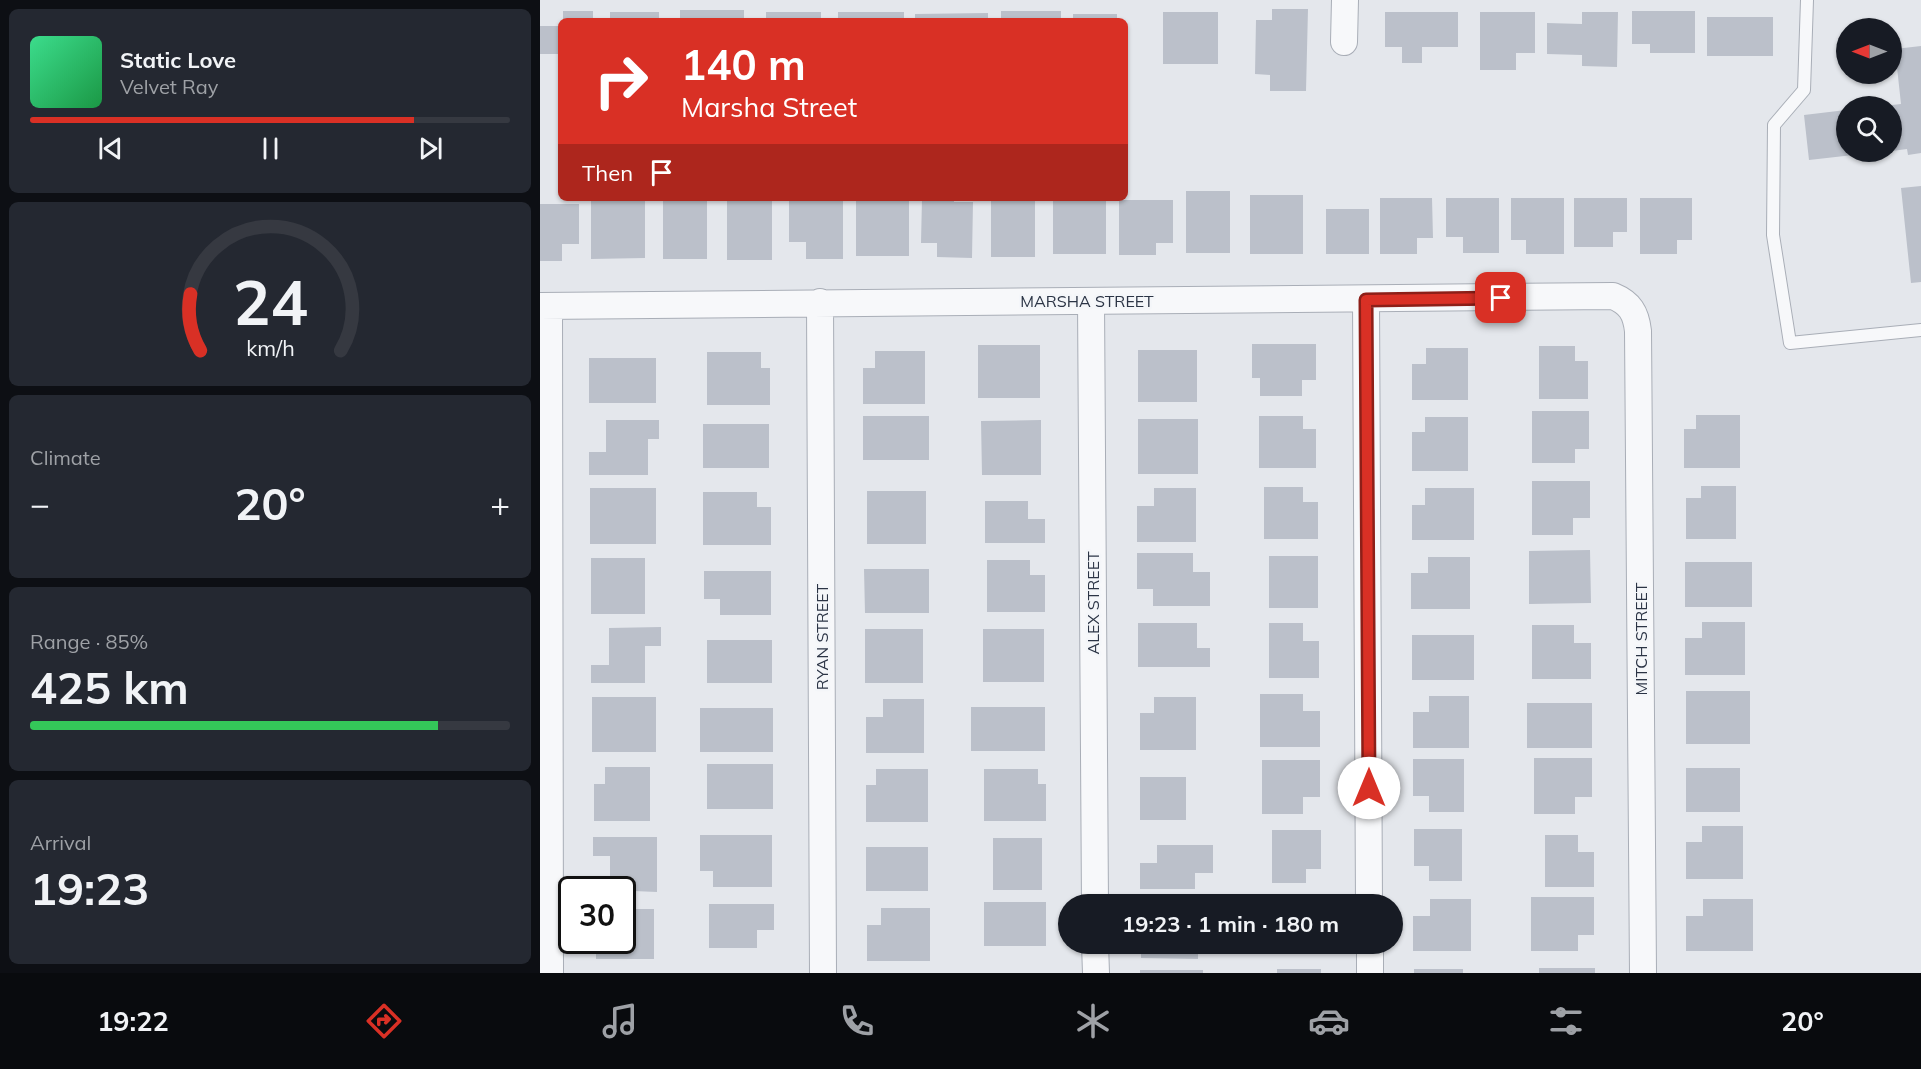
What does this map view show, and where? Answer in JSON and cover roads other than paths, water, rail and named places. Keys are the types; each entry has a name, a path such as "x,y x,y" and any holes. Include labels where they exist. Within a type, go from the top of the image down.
{"street":[{"path":"1344,42 1345,0"},
{"name":"MARSHA STREET","path":"545,306 1613,296 1630,306"},
{"path":"1366,300 1369,894"},
{"name":"ALEX STREET","path":"1091,301 1095,894"},
{"name":"RYAN STREET","path":"820,302 823,973"},
{"path":"545,306 550,973"},
{"name":"MITCH STREET","path":"1630,306 1636,318 1638,331 1643,973"},
{"path":"1095,954 1096,973"},
{"path":"1370,954 1370,973"}],"lane":[{"path":"1807,0 1804,90 1774,125 1773,235 1791,343 1921,330"}]}
